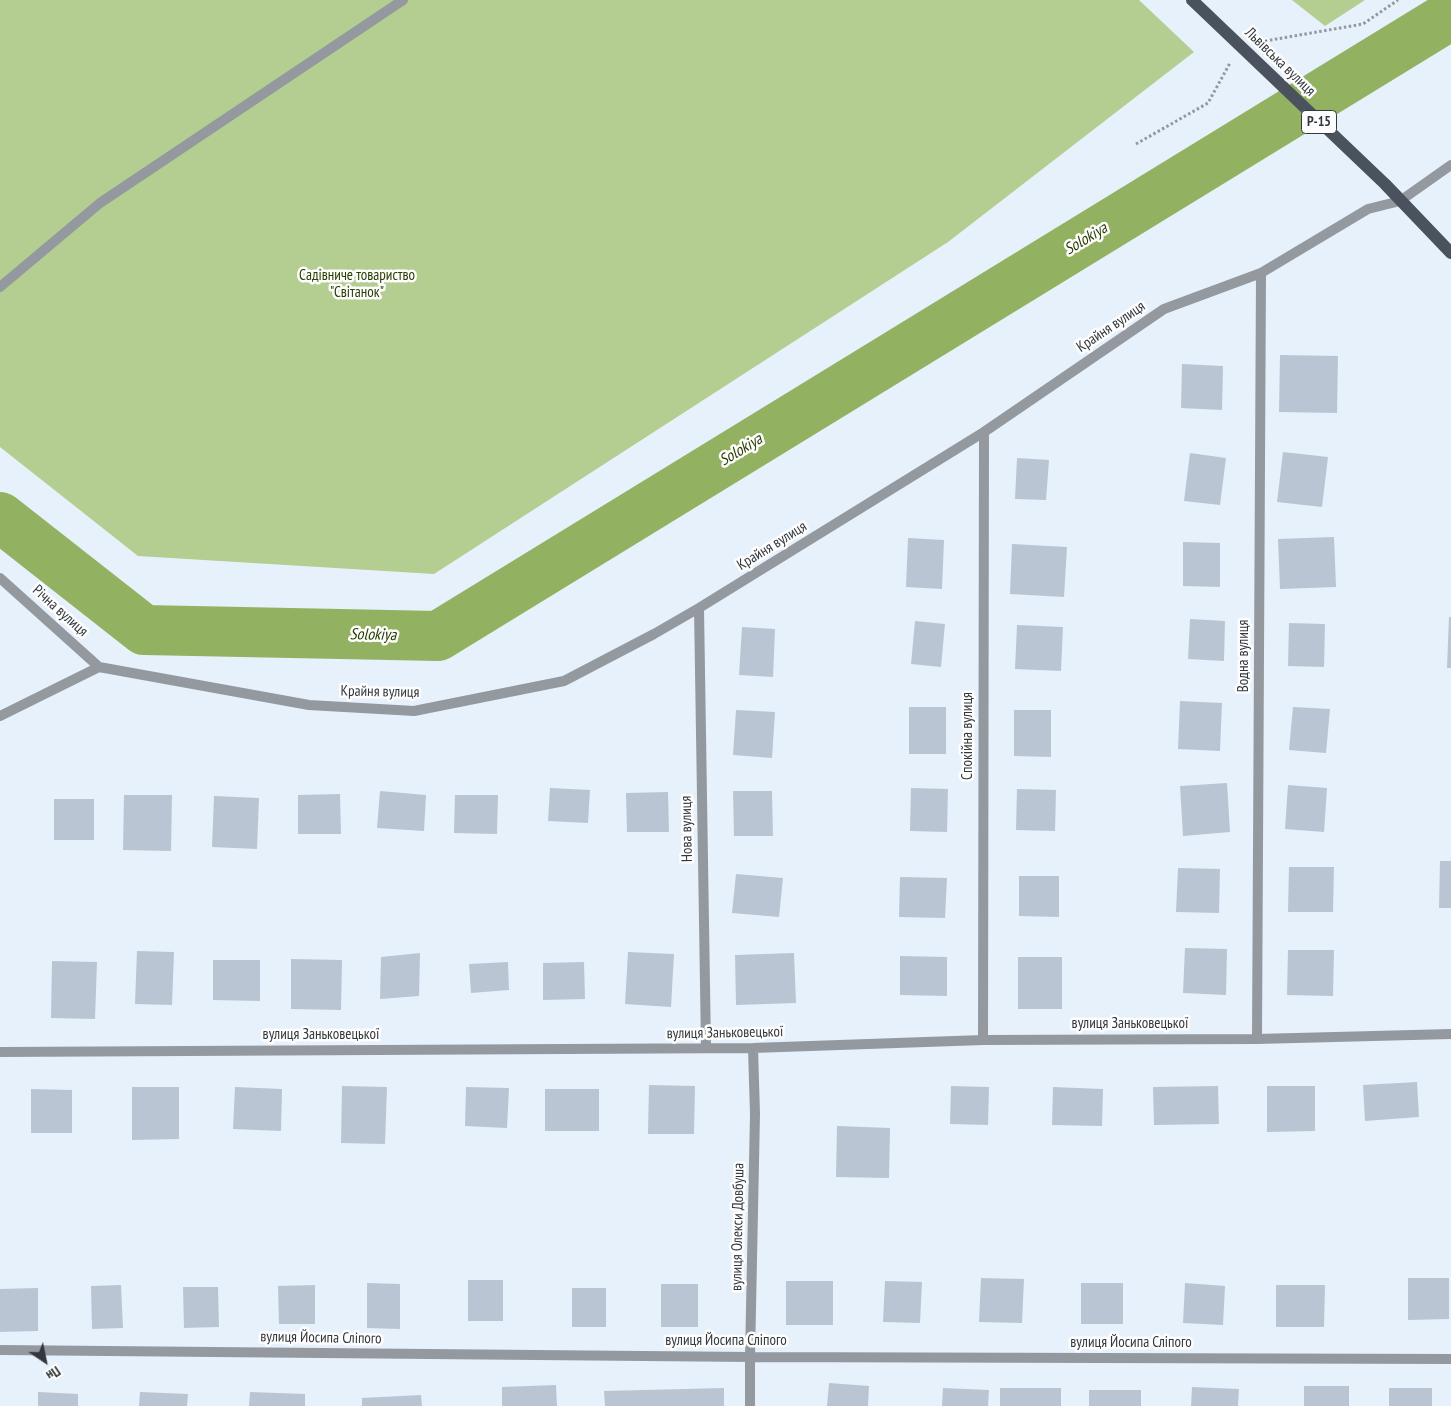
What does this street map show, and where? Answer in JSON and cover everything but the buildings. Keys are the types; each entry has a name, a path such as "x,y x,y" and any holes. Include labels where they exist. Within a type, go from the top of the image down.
{"main road":[{"name":"Львівська вулиця","path":"1192,0 1384,184 1451,253"}],"street":[{"path":"0,287 100,203 404,0"},
{"path":"1400,201 1451,165"},
{"name":"Крайня вулиця","path":"99,667 309,705 414,711 564,681 699,608 984,432 1164,309 1261,273 1368,209 1400,201"},
{"name":"Водна вулиця","path":"1257,1039 1261,273"},
{"name":"Спокійна вулиця","path":"982,1040 984,432"},
{"name":"Річна вулиця","path":"0,578 99,667"},
{"name":"Нова вулиця","path":"699,608 706,1048"},
{"path":"0,716 99,667"},
{"name":"вулиця Заньковецької","path":"0,1052 753,1048 982,1040 1257,1039 1451,1034"},
{"name":"вулиця Олекси Довбуша","path":"750,1406 756,1114 753,1048"},
{"name":"вулиця Йосипа Сліпого","path":"0,1350 750,1357 1451,1359"}],"path":[{"path":"1136,144 1208,103 1239,45 1363,24 1398,0"}],"green space":[{"name":"Садівниче товариство \"Світанок\"","path":"0,0 1139,0 1194,52 948,242 434,574 138,556 0,447"},
{"path":"1292,0 1365,0 1325,26"}],"waterway":[{"name":"Solokiya","path":"0,517 144,630 438,636 1451,15"}]}
